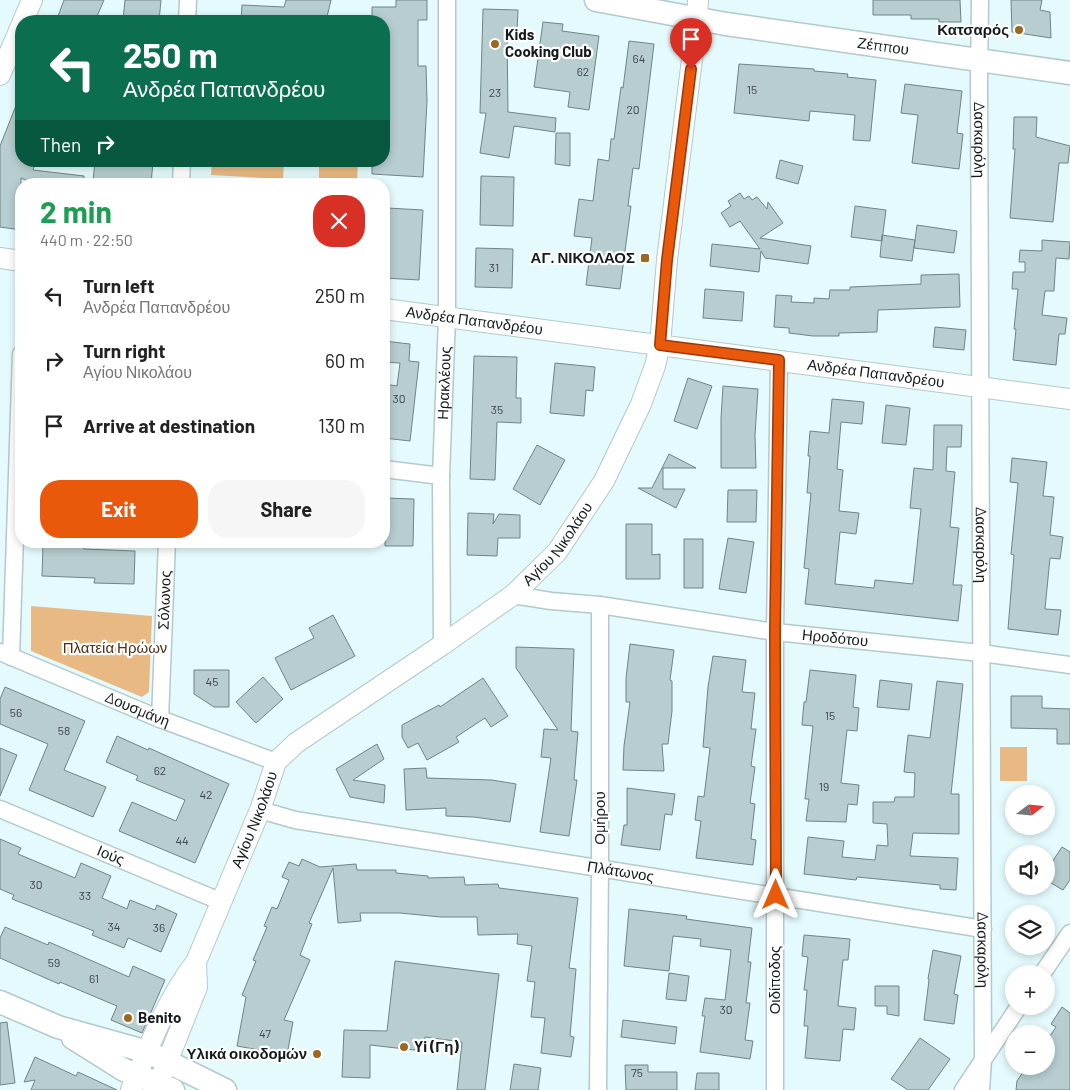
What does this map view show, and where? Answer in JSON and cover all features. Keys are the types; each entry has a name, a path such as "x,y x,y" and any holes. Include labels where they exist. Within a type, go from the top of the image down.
{"main road":[{"name":"Ζέππου","path":"596,0 698,10 1070,73"},
{"path":"0,1002 58,1026 148,1052 225,1090"},
{"path":"58,1026 84,1046 124,1070 134,1083 162,1088"}],"street":[{"path":"26,15 32,0"},
{"path":"187,15 188,0"},
{"name":"Ηρακλέους","path":"442,645 441,476 447,317 447,0"},
{"name":"Δασκαρόλη","path":"980,0 983,1059 981,1090"},
{"name":"Αγίου Νικολάου","path":"134,1083 182,981 196,962 260,810 276,762 296,743 513,595 557,552 604,481 641,404 655,366 660,345 667,260 698,10"},
{"path":"0,75 15,40"},
{"path":"0,258 15,260"},
{"name":"Ανδρέα Παπανδρέου","path":"390,310 1070,399"},
{"name":"Οιδίποδος","path":"775,1090 775,632 779,360"},
{"path":"390,470 441,476"},
{"path":"6,654 15,474"},
{"name":"Σόλωνος","path":"160,719 167,548"},
{"name":"Ηροδότου","path":"513,595 550,601 600,605 775,632 981,653 1070,665"},
{"name":"Ομήρου","path":"598,1090 600,605"},
{"name":"Δουσμάνη","path":"6,654 160,719 276,762"},
{"name":"Ιούς","path":"0,809 222,902"},
{"name":"Πλάτωνος","path":"260,810 295,820 982,928"},
{"path":"1048,965 1070,933"},
{"name":"Αγίου Νικολάου","path":"162,1088 168,1061 197,987 196,962"},
{"path":"963,1090 1013,1015"}],"green space":[{"path":"212,167 284,167 283,178 211,175"},
{"path":"319,167 358,167 357,178 319,178"},
{"name":"Πλατεία Ηρώων","path":"31,606 152,616 149,692 142,697 31,651"},
{"path":"1000,747 1027,747 1027,781 1000,781"}],"building":[{"path":"64,0 104,0 98,15 58,15"},
{"path":"125,0 161,0 160,15 124,15"},
{"path":"286,0 331,0 327,15 241,15 242,5 284,7"},
{"path":"396,0 427,0 427,20 418,20 418,66 426,66 427,101 423,177 372,174 372,167 390,167 390,15 372,15 372,7 396,7"},
{"path":"873,0 960,0 961,22 939,22 939,19 911,19 911,15 873,15"},
{"path":"1011,0 1042,0 1040,10 1050,12 1051,38 1012,32"},
{"path":"483,9 518,10 517,31 507,30 508,112 556,118 555,132 514,126 509,158 480,153 486,113 480,113"},
{"path":"543,22 563,24 562,31 599,36 589,110 568,107 570,92 534,87"},
{"path":"629,41 654,44 639,169 633,168 628,206 631,206 620,289 586,285 592,238 574,236 579,199 593,201 598,159 609,161 611,139 614,139 621,87 623,88"},
{"path":"739,64 814,69 814,71 848,74 847,77 876,80 870,141 853,140 855,115 810,111 809,121 734,113"},
{"path":"905,84 962,91 957,133 963,134 959,169 912,163 918,115 901,113"},
{"path":"15,108 15,167 34,167 33,170 84,176 84,178 15,178 15,229 0,227 0,146"},
{"path":"1014,117 1037,117 1036,137 1070,146 1068,163 1059,163 1053,222 1010,218 1015,149 1013,149"},
{"path":"556,133 570,133 570,166 555,164"},
{"path":"780,160 803,166 798,184 776,178"},
{"path":"94,167 153,167 152,178 93,178"},
{"path":"481,176 514,177 513,226 480,225"},
{"path":"740,193 744,199 749,196 752,200 757,197 767,209 768,202 783,223 760,238 811,246 808,264 765,258 761,251 759,272 710,266 712,244 760,249 740,221 730,227 721,213 731,206 728,201"},
{"path":"855,206 886,210 882,241 851,237"},
{"path":"390,208 423,210 419,280 390,278"},
{"path":"917,225 957,231 954,253 914,248"},
{"path":"882,235 915,240 912,261 880,257"},
{"path":"1042,240 1070,242 1069,259 1056,258 1054,291 1045,291 1042,315 1067,318 1065,334 1059,334 1056,365 1013,360 1018,289 1012,289 1013,272 1025,272 1025,262 1019,262 1020,250 1042,251"},
{"path":"476,248 513,249 512,288 475,287"},
{"path":"959,274 960,307 878,310 877,332 839,333 839,336 813,336 789,333 789,328 774,327 776,295 792,296 791,302 814,303 814,298 829,299 830,290 850,290 850,287 921,284 921,275"},
{"path":"705,289 744,292 742,321 703,318"},
{"path":"935,327 966,330 964,350 933,347"},
{"path":"390,342 410,344 409,361 419,362 410,441 390,439 390,385 397,386 400,363 390,362"},
{"path":"474,356 517,357 516,398 521,398 521,423 497,422 495,480 470,479"},
{"path":"555,363 595,367 593,391 586,390 584,416 550,413"},
{"path":"688,378 712,386 697,429 674,421"},
{"path":"723,386 758,389 755,435 756,468 721,468"},
{"path":"832,399 864,402 862,424 841,422 837,469 843,470 839,511 859,513 856,534 840,532 835,584 874,588 875,580 913,584 921,509 910,508 914,468 933,470 934,425 962,425 961,447 947,447 946,471 955,472 950,527 959,528 953,585 962,585 958,621 805,604 809,569 804,568 811,493 807,493 810,431 829,433"},
{"path":"886,405 910,408 906,445 882,443"},
{"path":"537,445 565,460 540,505 513,489"},
{"path":"669,454 696,468 663,468 663,489 685,489 676,508 638,488 652,488"},
{"path":"1012,458 1047,462 1043,496 1054,497 1050,535 1063,537 1060,559 1050,558 1045,609 1061,610 1058,635 1008,629 1014,555 1011,554 1018,483 1010,482"},
{"path":"728,490 757,490 756,522 727,522"},
{"path":"390,498 414,499 413,546 390,546"},
{"path":"468,513 494,514 493,524 499,514 520,515 520,538 498,538 497,556 467,555"},
{"path":"626,524 652,524 652,555 660,554 660,579 626,579"},
{"path":"728,538 754,542 746,593 719,589"},
{"path":"684,539 703,539 703,588 684,588"},
{"path":"43,548 135,551 134,584 94,583 95,578 42,576"},
{"path":"333,615 355,656 291,690 275,658 314,638 309,628"},
{"path":"630,644 674,650 670,680 672,681 672,711 668,744 662,744 664,771 623,770 630,702 626,702 626,678"},
{"path":"516,647 574,649 571,731 578,732 574,780 577,780 569,836 540,832 551,758 541,757 544,729 558,730 516,668"},
{"path":"713,656 746,660 742,692 755,693 751,729 756,729 751,766 755,767 750,803 755,804 751,839 756,840 753,865 696,858 701,821 695,820 698,796 704,797 710,748 703,747 708,687"},
{"path":"194,670 229,670 229,707 214,707 194,694"},
{"path":"810,670 856,675 853,707 859,708 857,731 847,730 841,783 859,785 857,805 848,804 846,822 806,821 809,799 805,799 813,726 802,725"},
{"path":"263,677 283,699 256,723 236,702"},
{"path":"483,678 508,716 491,727 485,718 456,737 459,742 427,760 418,743 408,748 402,737 402,725 439,705 440,707"},
{"path":"880,680 912,684 909,710 877,707"},
{"path":"937,681 963,684 951,794 959,794 959,834 913,833 910,856 958,858 956,890 940,889 940,885 857,877 856,880 804,874 808,837 844,841 842,857 875,860 877,845 888,846 887,824 873,823 873,802 894,802 895,797 914,797 915,773 904,772 908,735 930,738"},
{"path":"5,687 85,721 64,770 106,787 93,817 29,790 48,744 0,724 0,699"},
{"path":"1011,696 1042,696 1042,708 1070,709 1070,744 1057,744 1057,729 1011,728"},
{"path":"117,736 148,750 149,748 229,784 195,863 119,831 132,802 176,821 185,800 136,780 138,776 106,762"},
{"path":"377,744 384,759 353,780 385,785 384,803 350,797 336,769"},
{"path":"0,748 17,755 0,796"},
{"path":"426,768 427,778 492,780 516,784 510,822 474,817 446,816 446,808 406,810 404,769"},
{"path":"627,788 675,794 672,815 665,814 660,850 621,845 624,825 627,825"},
{"path":"0,839 21,848 18,854 75,878 81,863 111,876 102,898 127,909 130,900 155,910 157,905 177,914 161,952 128,938 124,948 92,935 94,931 12,899 14,895 0,889"},
{"path":"1062,847 1070,852 1070,880 1063,890 1055,885 1055,858"},
{"path":"302,859 320,867 356,864 357,870 396,870 396,873 428,876 428,878 464,877 465,885 498,884 499,888 578,898 569,968 576,969 570,1036 574,1037 571,1057 541,1053 545,1018 531,1017 535,982 527,981 532,946 517,944 518,934 478,935 477,917 360,913 361,921 338,923 333,868 309,923 312,924 300,955 310,960 284,1020 293,1022 287,1055 237,1046 246,997 242,995 256,961 253,960 267,927 264,926 272,907 277,909 289,880 282,877 289,862 299,866"},
{"path":"629,909 687,916 686,919 752,928 748,962 751,962 746,1003 750,1003 745,1040 753,1041 750,1059 700,1052 705,1016 702,1016 705,998 725,1000 731,950 700,946 701,939 673,936 669,971 624,966"},
{"path":"5,927 48,945 49,942 129,977 133,966 165,980 142,1033 111,1020 117,1006 60,982 59,984 0,958 0,938"},
{"path":"804,935 850,939 848,960 843,960 838,1006 856,1008 854,1030 843,1029 840,1061 805,1058 808,1026 804,1026 807,990 804,990 808,957 802,956"},
{"path":"933,950 961,956 954,994 958,995 954,1024 924,1020"},
{"path":"395,961 499,974 485,1090 457,1090 462,1042 425,1037 423,1051 370,1045 370,1078 342,1077 344,1030 387,1031"},
{"path":"669,973 689,976 686,1001 666,999"},
{"path":"875,986 899,986 899,1016 887,1014 887,1006 875,1006"},
{"path":"1062,1007 1070,1013 1070,1090 1016,1090 1017,1081 1021,1075 1055,1075 1056,1027 1051,1024"},
{"path":"623,1020 677,1027 675,1044 621,1037"},
{"path":"7,1022 15,1083 0,1085 0,1023"},
{"path":"920,1038 950,1059 928,1090 908,1090 891,1079"},
{"path":"35,1057 76,1076 78,1072 117,1090 31,1090 35,1080 24,1082"},
{"path":"514,1064 541,1068 538,1090 510,1090"},
{"path":"625,1065 648,1065 648,1072 677,1072 677,1090 626,1090"},
{"path":"697,1073 719,1073 719,1090 695,1090"}],"place":[{"name":"Κατσαρός","path":"1019,30"},
{"name":"Kids Cooking Club","path":"495,44"},
{"name":"ΑΓ. ΝΙΚΟΛΑΟΣ","path":"645,258"},
{"name":"Benito","path":"128,1018"},
{"name":"Yi (Γη)","path":"404,1047"},
{"name":"Υλικά οικοδομών","path":"317,1054"}],"route":[{"path":"691,69 667,260 660,345 779,360 775,632 776,895"}]}
